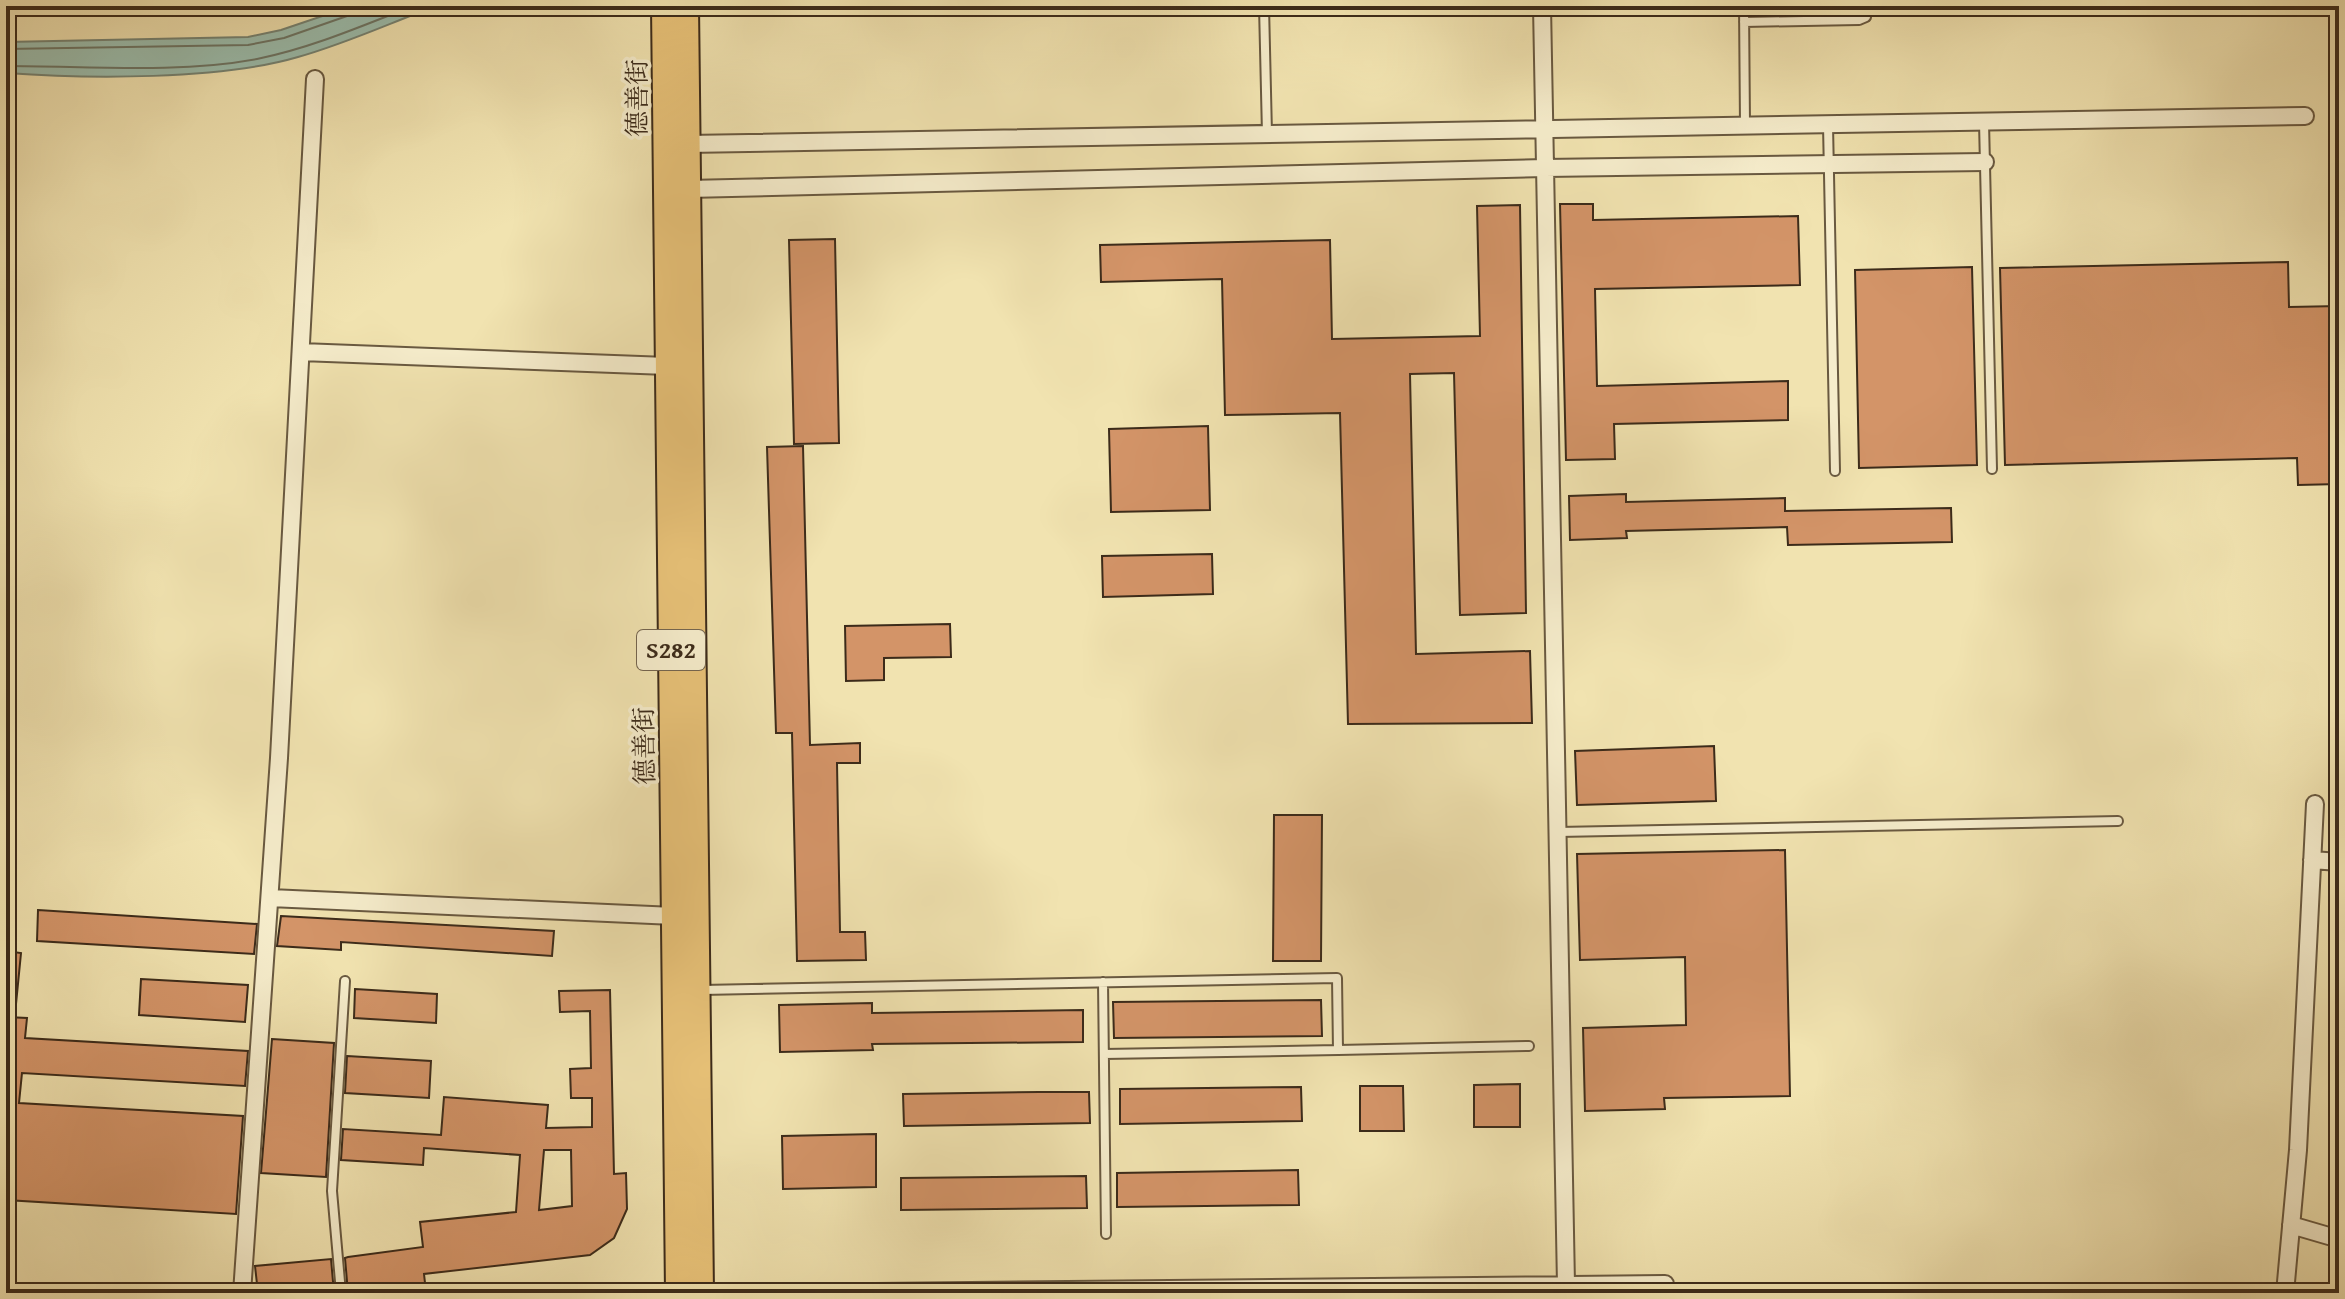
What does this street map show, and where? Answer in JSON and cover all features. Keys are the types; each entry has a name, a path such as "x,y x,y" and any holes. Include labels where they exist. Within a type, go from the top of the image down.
{"main road":[{"name":"德善街","path":"664,6 678,1293"},
{"name":"德善街","path":"686,6 701,1293"}],"street":[{"path":"1542,6 1566,1285"},
{"path":"242,1293 270,898 315,79"},
{"path":"687,144 2305,116"},
{"path":"688,189 1545,168 1985,162"},
{"path":"301,352 667,366"},
{"path":"2285,1293 2315,804"},
{"path":"2312,860 2339,862"},
{"path":"270,898 674,916"},
{"path":"2291,1225 2339,1239"},
{"path":"781,1293 1665,1284"}],"lane":[{"path":"1264,6 1267,134"},
{"path":"1744,6 1745,126"},
{"path":"1744,22 1859,20 1866,17 1867,6"},
{"path":"1984,122 1992,469"},
{"path":"1828,125 1835,471"},
{"path":"1557,832 2118,821"},
{"path":"697,991 1337,978 1338,1050"},
{"path":"341,1293 332,1191 345,981"},
{"path":"1103,982 1106,1234"},
{"path":"1104,1054 1529,1046"}],"water":[{"path":"352,6 436,6 333,46 266,65 154,76 6,73 6,42 248,37 281,30"}],"building":[{"path":"1560,204 1593,204 1593,220 1798,216 1800,285 1595,289 1597,386 1788,381 1788,420 1614,424 1615,459 1566,460"},
{"path":"1520,205 1526,613 1460,615 1454,373 1410,374 1416,654 1530,651 1532,723 1348,724 1340,413 1225,415 1222,279 1101,282 1100,245 1330,240 1332,339 1480,336 1477,206"},
{"path":"835,239 839,443 794,444 789,240"},
{"path":"2288,262 2289,307 2339,306 2339,484 2298,485 2297,458 2005,465 2000,268"},
{"path":"1972,267 1977,465 1859,468 1855,270"},
{"path":"1208,426 1210,510 1111,512 1109,429"},
{"path":"803,446 810,745 860,743 860,763 837,763 840,932 865,932 866,960 797,961 792,733 776,733 767,447"},
{"path":"1626,494 1626,502 1785,498 1785,511 1951,508 1952,542 1788,545 1787,527 1626,531 1627,538 1570,540 1569,496"},
{"path":"1212,554 1213,594 1103,597 1102,556"},
{"path":"950,624 951,657 884,658 884,680 846,681 845,626"},
{"path":"1714,746 1716,801 1577,805 1575,751"},
{"path":"1274,815 1322,815 1321,961 1273,961"},
{"path":"1785,850 1790,1096 1664,1098 1665,1109 1585,1111 1583,1028 1686,1025 1685,957 1580,960 1577,854"},
{"path":"38,910 257,924 254,954 37,941"},
{"path":"281,916 554,931 552,956 341,942 341,950 277,946"},
{"path":"6,951 21,953 16,1004 6,1004"},
{"path":"141,979 248,985 245,1022 139,1015"},
{"path":"355,989 437,994 436,1023 354,1018"},
{"path":"610,990 614,1174 626,1173 627,1209 614,1238 590,1255 424,1274 425,1283 348,1293 345,1258 423,1247 420,1222 516,1212 520,1155 424,1148 423,1165 341,1160 343,1129 441,1135 444,1097 548,1105 546,1128 592,1127 592,1098 571,1098 570,1069 591,1068 590,1011 560,1012 559,991","holes":["544,1150 571,1150 572,1206 539,1210"]},
{"path":"1321,1000 1322,1036 1114,1038 1113,1002"},
{"path":"872,1003 872,1013 1083,1010 1083,1042 872,1044 873,1050 780,1052 779,1005"},
{"path":"6,1017 27,1018 25,1038 248,1051 245,1086 22,1073 19,1103 243,1116 236,1214 6,1200"},
{"path":"272,1039 334,1043 326,1177 261,1173"},
{"path":"347,1056 431,1061 429,1098 345,1093"},
{"path":"1520,1084 1520,1127 1474,1127 1474,1085"},
{"path":"1360,1086 1403,1086 1404,1131 1360,1131"},
{"path":"1301,1087 1302,1121 1120,1124 1120,1089"},
{"path":"1089,1092 1090,1123 904,1126 903,1094"},
{"path":"876,1134 876,1187 783,1189 782,1136"},
{"path":"1298,1170 1299,1205 1117,1207 1117,1173"},
{"path":"1086,1176 1087,1208 901,1210 901,1178"},
{"path":"331,1259 334,1293 258,1293 255,1266"}]}
